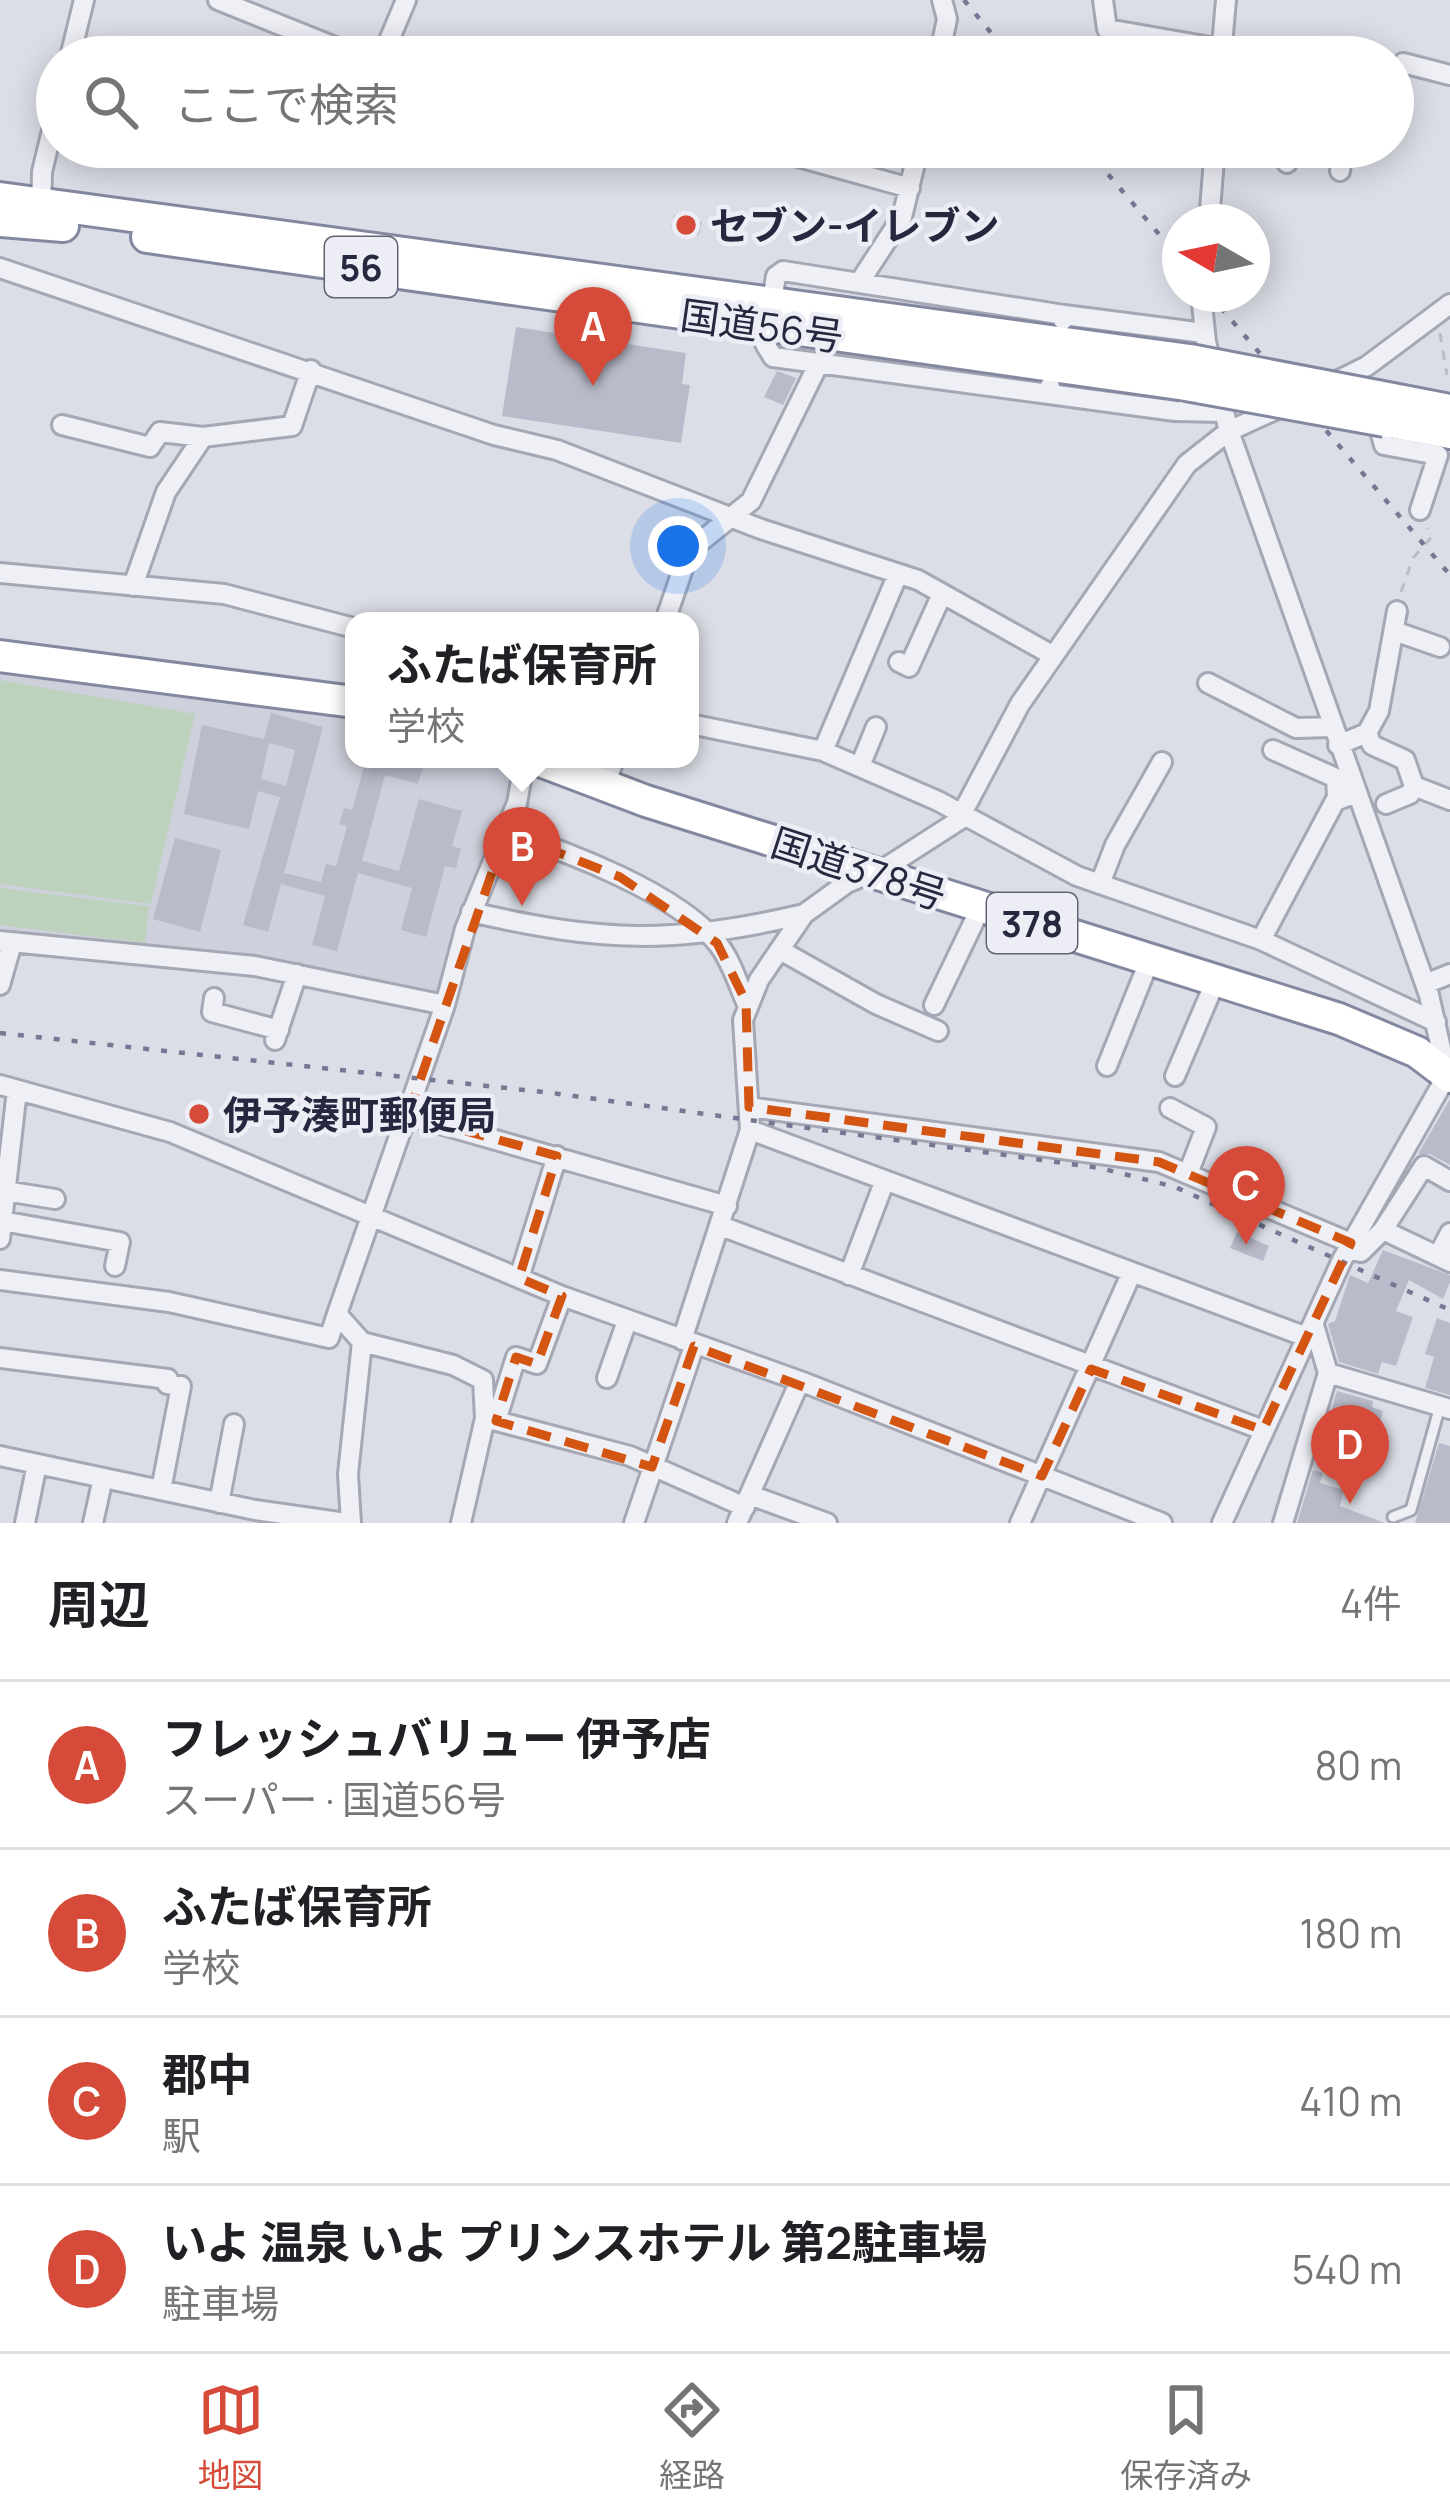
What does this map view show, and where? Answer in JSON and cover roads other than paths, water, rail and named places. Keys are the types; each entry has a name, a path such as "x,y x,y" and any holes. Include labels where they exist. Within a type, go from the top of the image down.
{"highway":[{"name":"国道56号","path":"0,197 41,213 769,313 1193,359 1450,410"},
{"name":"国道56号","path":"0,220 41,213"},
{"name":"国道56号","path":"1374,395 1450,433"},
{"path":"0,656 345,701"},
{"name":"国道378号","path":"610,772 868,872 1372,1032 1449,1073"}],"street":[{"path":"75,36 84,0"},
{"path":"218,0 308,36"},
{"path":"391,36 406,0"},
{"path":"942,0 947,19 943,36"},
{"path":"1103,0 1107,28 1144,36"},
{"path":"1223,36 1226,0"},
{"path":"1414,66 1450,75"},
{"path":"41,213 43,168"},
{"path":"837,168 910,188"},
{"path":"859,283 891,238 914,168"},
{"path":"1210,204 1213,168"},
{"path":"0,268 494,435 557,450 898,574 1052,655"},
{"path":"1193,359 1063,318 778,272 766,352 773,357 1049,390 1226,421 1374,395 1431,316 1450,304"},
{"path":"1199,312 1193,359 1226,421 1425,984 1449,1073 1349,1246 1222,1523"},
{"path":"668,612 689,551 751,501 819,363"},
{"path":"62,425 150,447 160,432 203,437 292,426 311,370"},
{"path":"1374,395 1384,445 1438,455 1420,510"},
{"path":"471,912 609,938 708,935 804,914 868,872 945,833 963,814 1052,655 1187,464 1226,421"},
{"path":"133,586 166,492 203,437"},
{"path":"0,573 224,594 345,626"},
{"path":"823,751 898,574"},
{"path":"899,662 909,667 942,594"},
{"path":"1386,804 1410,794 1414,786 1405,760 1372,745 1367,734 1385,694 1397,611"},
{"path":"1394,632 1440,647"},
{"path":"1208,683 1296,728 1335,736 1367,734"},
{"path":"699,726 823,751 963,814 1100,884 1261,940 1436,1022"},
{"path":"860,766 876,727"},
{"path":"1261,940 1335,802 1336,778 1274,750"},
{"path":"1100,884 1115,845 1162,762"},
{"path":"0,1280 169,1302 329,1338 409,1115 471,912 506,832 523,768"},
{"path":"1414,786 1450,800"},
{"path":"1335,802 1356,793"},
{"path":"506,832 569,852 620,877 708,935 746,1002"},
{"path":"934,1005 981,907"},
{"path":"634,1523 750,1130 743,1066 746,1002 804,914"},
{"path":"0,985 6,942 297,974 445,1005"},
{"path":"780,950 875,1004 938,1031"},
{"path":"1107,1066 1150,959"},
{"path":"214,998 212,1012 277,1035 297,974"},
{"path":"1425,984 1450,974"},
{"path":"1174,1076 1216,980"},
{"path":"115,1266 120,1242 1,1230 8,1088 170,1132 562,1296 800,1381 1138,1519 1162,1523"},
{"path":"749,1107 1094,1152 1189,1172 1361,1252 1383,1230 1424,1166 1450,1180"},
{"path":"1170,1108 1206,1127 1189,1172"},
{"path":"409,1115 727,1206"},
{"path":"750,1130 1309,1331 1328,1373 1283,1523"},
{"path":"519,1278 557,1156"},
{"path":"1227,1191 1239,1160"},
{"path":"849,1275 886,1180"},
{"path":"5,1191 55,1199"},
{"path":"721,1226 1263,1430"},
{"path":"1383,1230 1444,1259 1450,1233"},
{"path":"1020,1523 1132,1271"},
{"path":"461,1523 491,1420 516,1357 537,1364 562,1296"},
{"path":"337,1314 362,1342 476,1375 483,1380 491,1420"},
{"path":"607,1378 627,1321"},
{"path":"0,1479 2,1457 304,1520 349,1523 348,1474 362,1342"},
{"path":"0,1358 168,1379 167,1384 181,1386 160,1490"},
{"path":"1328,1373 1445,1408"},
{"path":"744,1508 800,1381"},
{"path":"491,1420 652,1467 744,1508 827,1523"},
{"path":"219,1503 234,1424"},
{"path":"25,1523 37,1464"},
{"path":"93,1523 103,1478"}],"lane":[{"path":"1393,1517 1411,1510 1445,1408"}],"railway":[{"path":"964,0 994,36"},
{"path":"1103,168 1162,238"},
{"path":"1224,312 1450,575"},
{"path":"0,1033 552,1093 1100,1168 1175,1187 1450,1310"}],"place":[{"name":"セブン-イレブン","path":"686,225"},
{"name":"フレッシュバリュー 伊予店","path":"593,386"},
{"name":"ふたば保育所","path":"522,906"},
{"name":"伊予湊町郵便局","path":"199,1114"},
{"name":"郡中","path":"1246,1245"},
{"name":"いよ 温泉 いよ プリンスホテル 第2駐車場","path":"1350,1504"}]}
